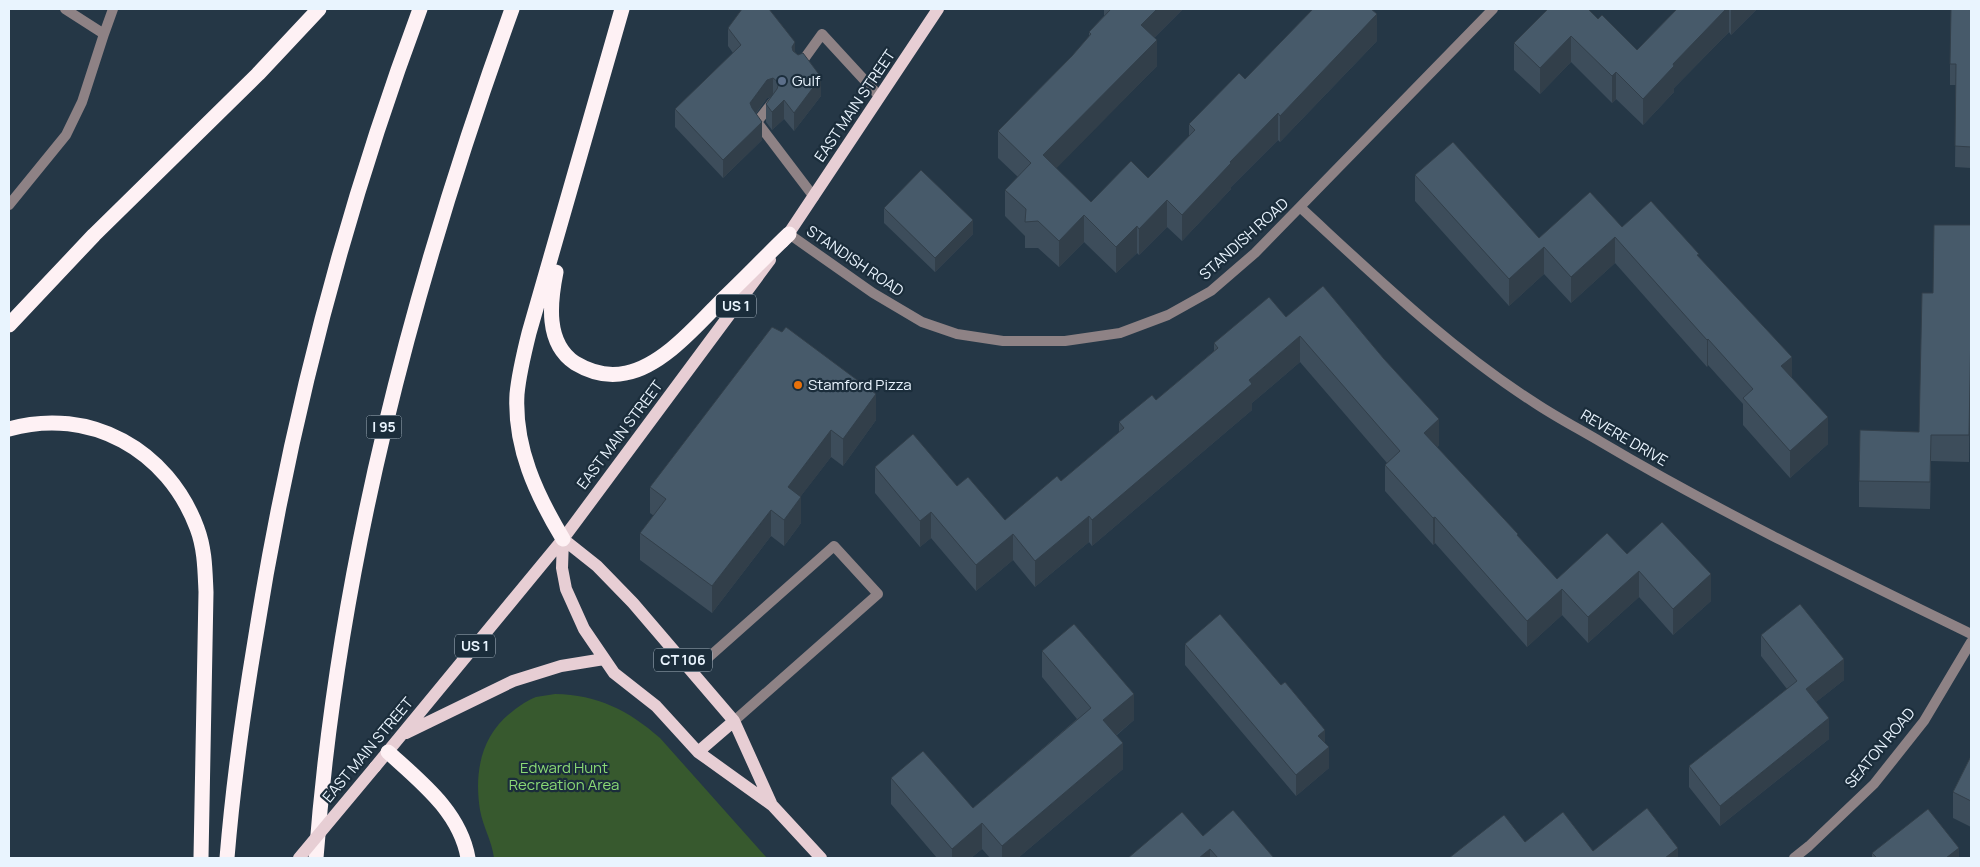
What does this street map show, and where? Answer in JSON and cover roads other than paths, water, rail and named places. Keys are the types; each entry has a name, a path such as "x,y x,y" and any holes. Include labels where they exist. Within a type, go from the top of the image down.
{"highway":[{"path":"9,325 94,235 258,74 319,9"},
{"path":"227,858 242,720 260,610 280,499 304,390 363,174 420,9"},
{"name":"I 95","path":"316,858 327,746 343,635 362,530 386,422 412,316 443,212 476,107 512,9"},
{"path":"563,539 545,510 523,454 518,424 518,394 529,333 622,9"},
{"path":"594,108 561,245 551,310 553,331 559,345 572,361 589,371 610,374 626,373 645,366 685,337 789,234"},
{"path":"9,429 28,424 64,423 92,428 119,438 145,455 167,474 185,502 198,529 205,561 206,592 201,858"},
{"path":"388,752 416,777 448,811 459,830 468,858"}],"main road":[{"name":"EAST MAIN STREET","path":"299,858 563,539 789,234 938,9"},
{"name":"CT 106","path":"563,539 562,568 566,589 584,629 614,673 656,706 698,752 772,805 822,858"},
{"name":"CT 106","path":"563,539 597,566 627,597 734,721 772,805"},
{"path":"401,736 514,682 561,666 604,659"},
{"path":"698,752 734,721"}],"street":[{"path":"65,9 104,34"},
{"path":"9,204 66,135 82,102 113,9"},
{"name":"STANDISH ROAD","path":"789,234 873,294 922,322 958,334 1003,341 1066,341 1120,333 1176,310 1211,291 1255,253 1301,208 1493,9"},
{"path":"798,66 822,34 880,97"},
{"path":"772,103 758,122 814,196"},
{"name":"REVERE DRIVE","path":"1301,208 1376,279 1445,337 1534,403 1658,476 1770,536 1971,634"},
{"path":"692,672 834,546 878,594 734,721"},
{"name":"SEATON ROAD","path":"1794,858 1874,784 1924,721 1971,642"}],"place":[{"name":"Gulf","path":"782,81"},
{"name":"Stamford Pizza","path":"798,385"}],"park label":[{"name":"Edward Hunt Recreation Area","path":"564,776"}]}
